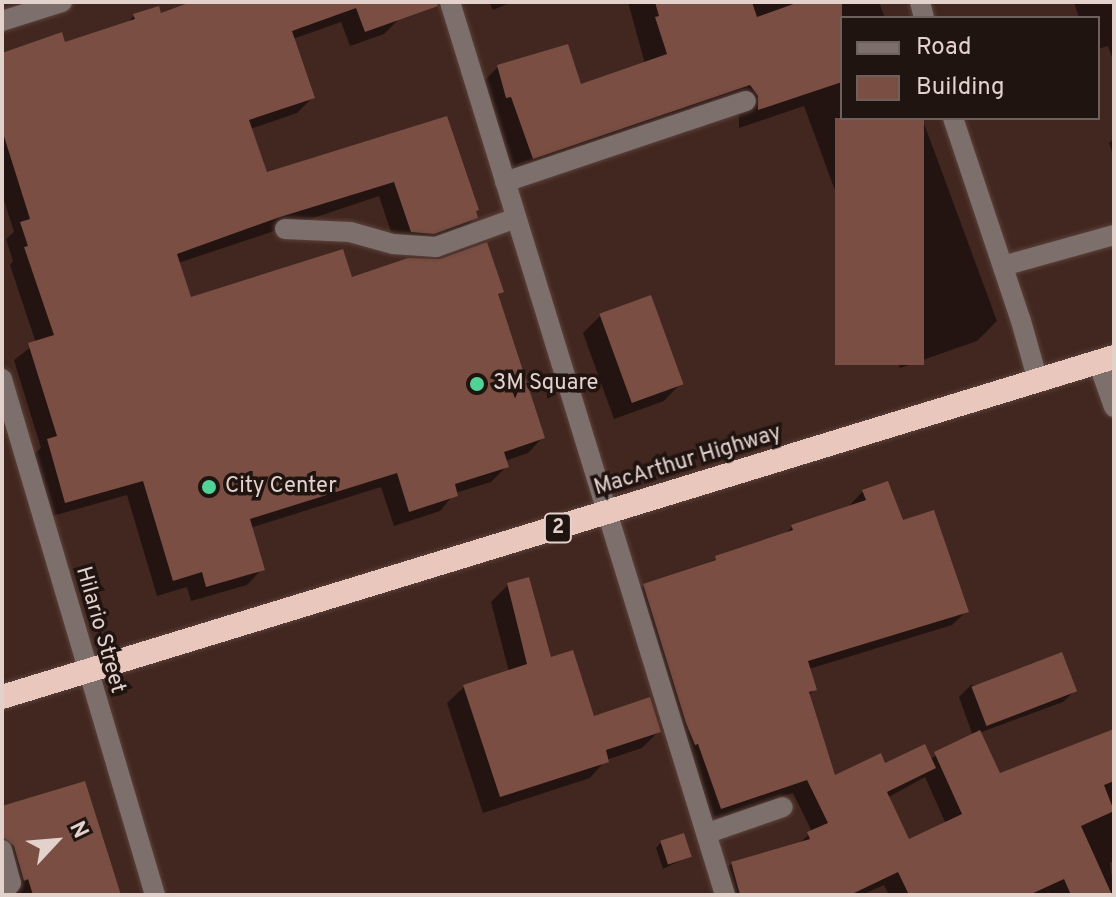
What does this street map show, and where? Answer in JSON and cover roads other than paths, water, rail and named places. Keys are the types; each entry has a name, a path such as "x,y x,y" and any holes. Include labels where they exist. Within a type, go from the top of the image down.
{"highway":[{"name":"MacArthur Highway","path":"2,697 1106,360"}],"street":[{"path":"2,21 62,2"},
{"path":"450,2 725,895"},
{"path":"505,182 746,101"},
{"path":"954,120 1038,381"},
{"path":"285,229 350,232 393,244 436,247 516,218"},
{"path":"1003,266 1114,235"},
{"path":"1106,360 1114,407"},
{"name":"Hilario Street","path":"2,379 155,895"},
{"path":"708,833 783,807"},
{"path":"2,850 11,883 2,893"}],"place":[{"name":"3M Square","path":"477,384"},
{"name":"City Center","path":"209,487"}]}
